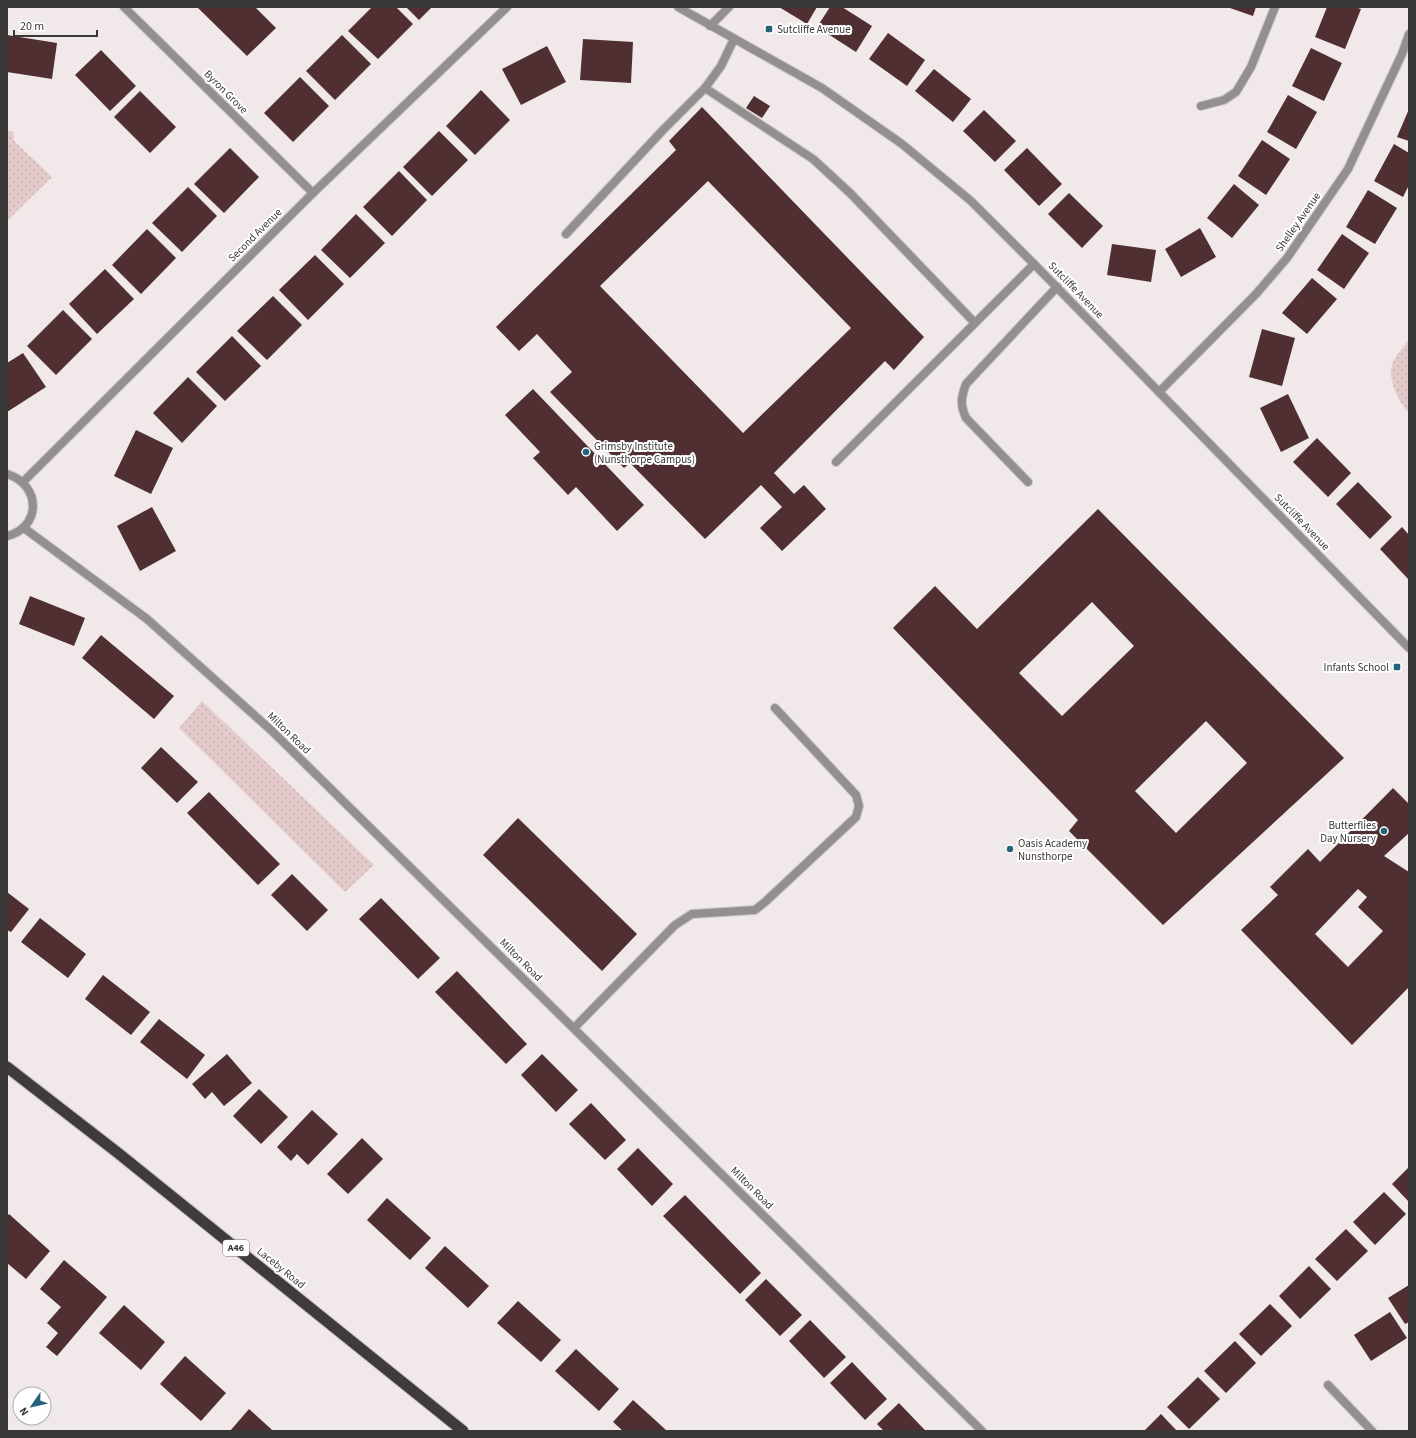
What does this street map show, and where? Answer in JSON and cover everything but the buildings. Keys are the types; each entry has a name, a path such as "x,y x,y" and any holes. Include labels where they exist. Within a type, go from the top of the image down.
{"highway":[{"name":"Laceby Road","path":"7,1067 118,1153 463,1431"}],"street":[{"name":"Byron Grove","path":"124,7 313,193"},
{"name":"Second Avenue","path":"24,482 313,193 507,7"},
{"name":"Sutcliffe Avenue","path":"678,7 822,88 902,144 971,201 1057,287 1409,648"},
{"path":"710,26 729,7"},
{"path":"1201,106 1224,100 1236,92 1251,67 1275,7"},
{"name":"Shelley Avenue","path":"1159,392 1256,294 1287,258 1348,169 1402,54 1409,34"},
{"path":"566,234 663,130 705,88 721,66 734,39"},
{"path":"705,88 813,159 850,193 975,323"},
{"path":"836,462 1034,264"},
{"path":"1028,482 966,418 962,409 962,396 966,384 1057,287"},
{"path":"7,474 17,477 24,482 30,491 33,504 32,514 24,528 15,534 7,536"},
{"name":"Milton Road","path":"24,528 147,619 272,731 982,1431"},
{"path":"574,1028 675,925 692,914 755,910 856,817 859,806 856,795 775,708"},
{"path":"1328,1384 1372,1431"}],"shaded area":[{"path":"7,131 13,131 14,141 52,177 7,221"},
{"path":"1409,339 1409,413 1401,403 1392,382 1391,368 1393,362"},
{"path":"202,701 374,865 345,892 179,728"}],"place":[{"name":"Sutcliffe Avenue","path":"769,29"},
{"name":"Grimsby Institute (Nunsthorpe Campus)","path":"586,452"},
{"name":"Infants School","path":"1397,667"},
{"name":"Butterflies Day Nursery","path":"1384,831"},
{"name":"Oasis Academy Nunsthorpe","path":"1010,849"}]}
